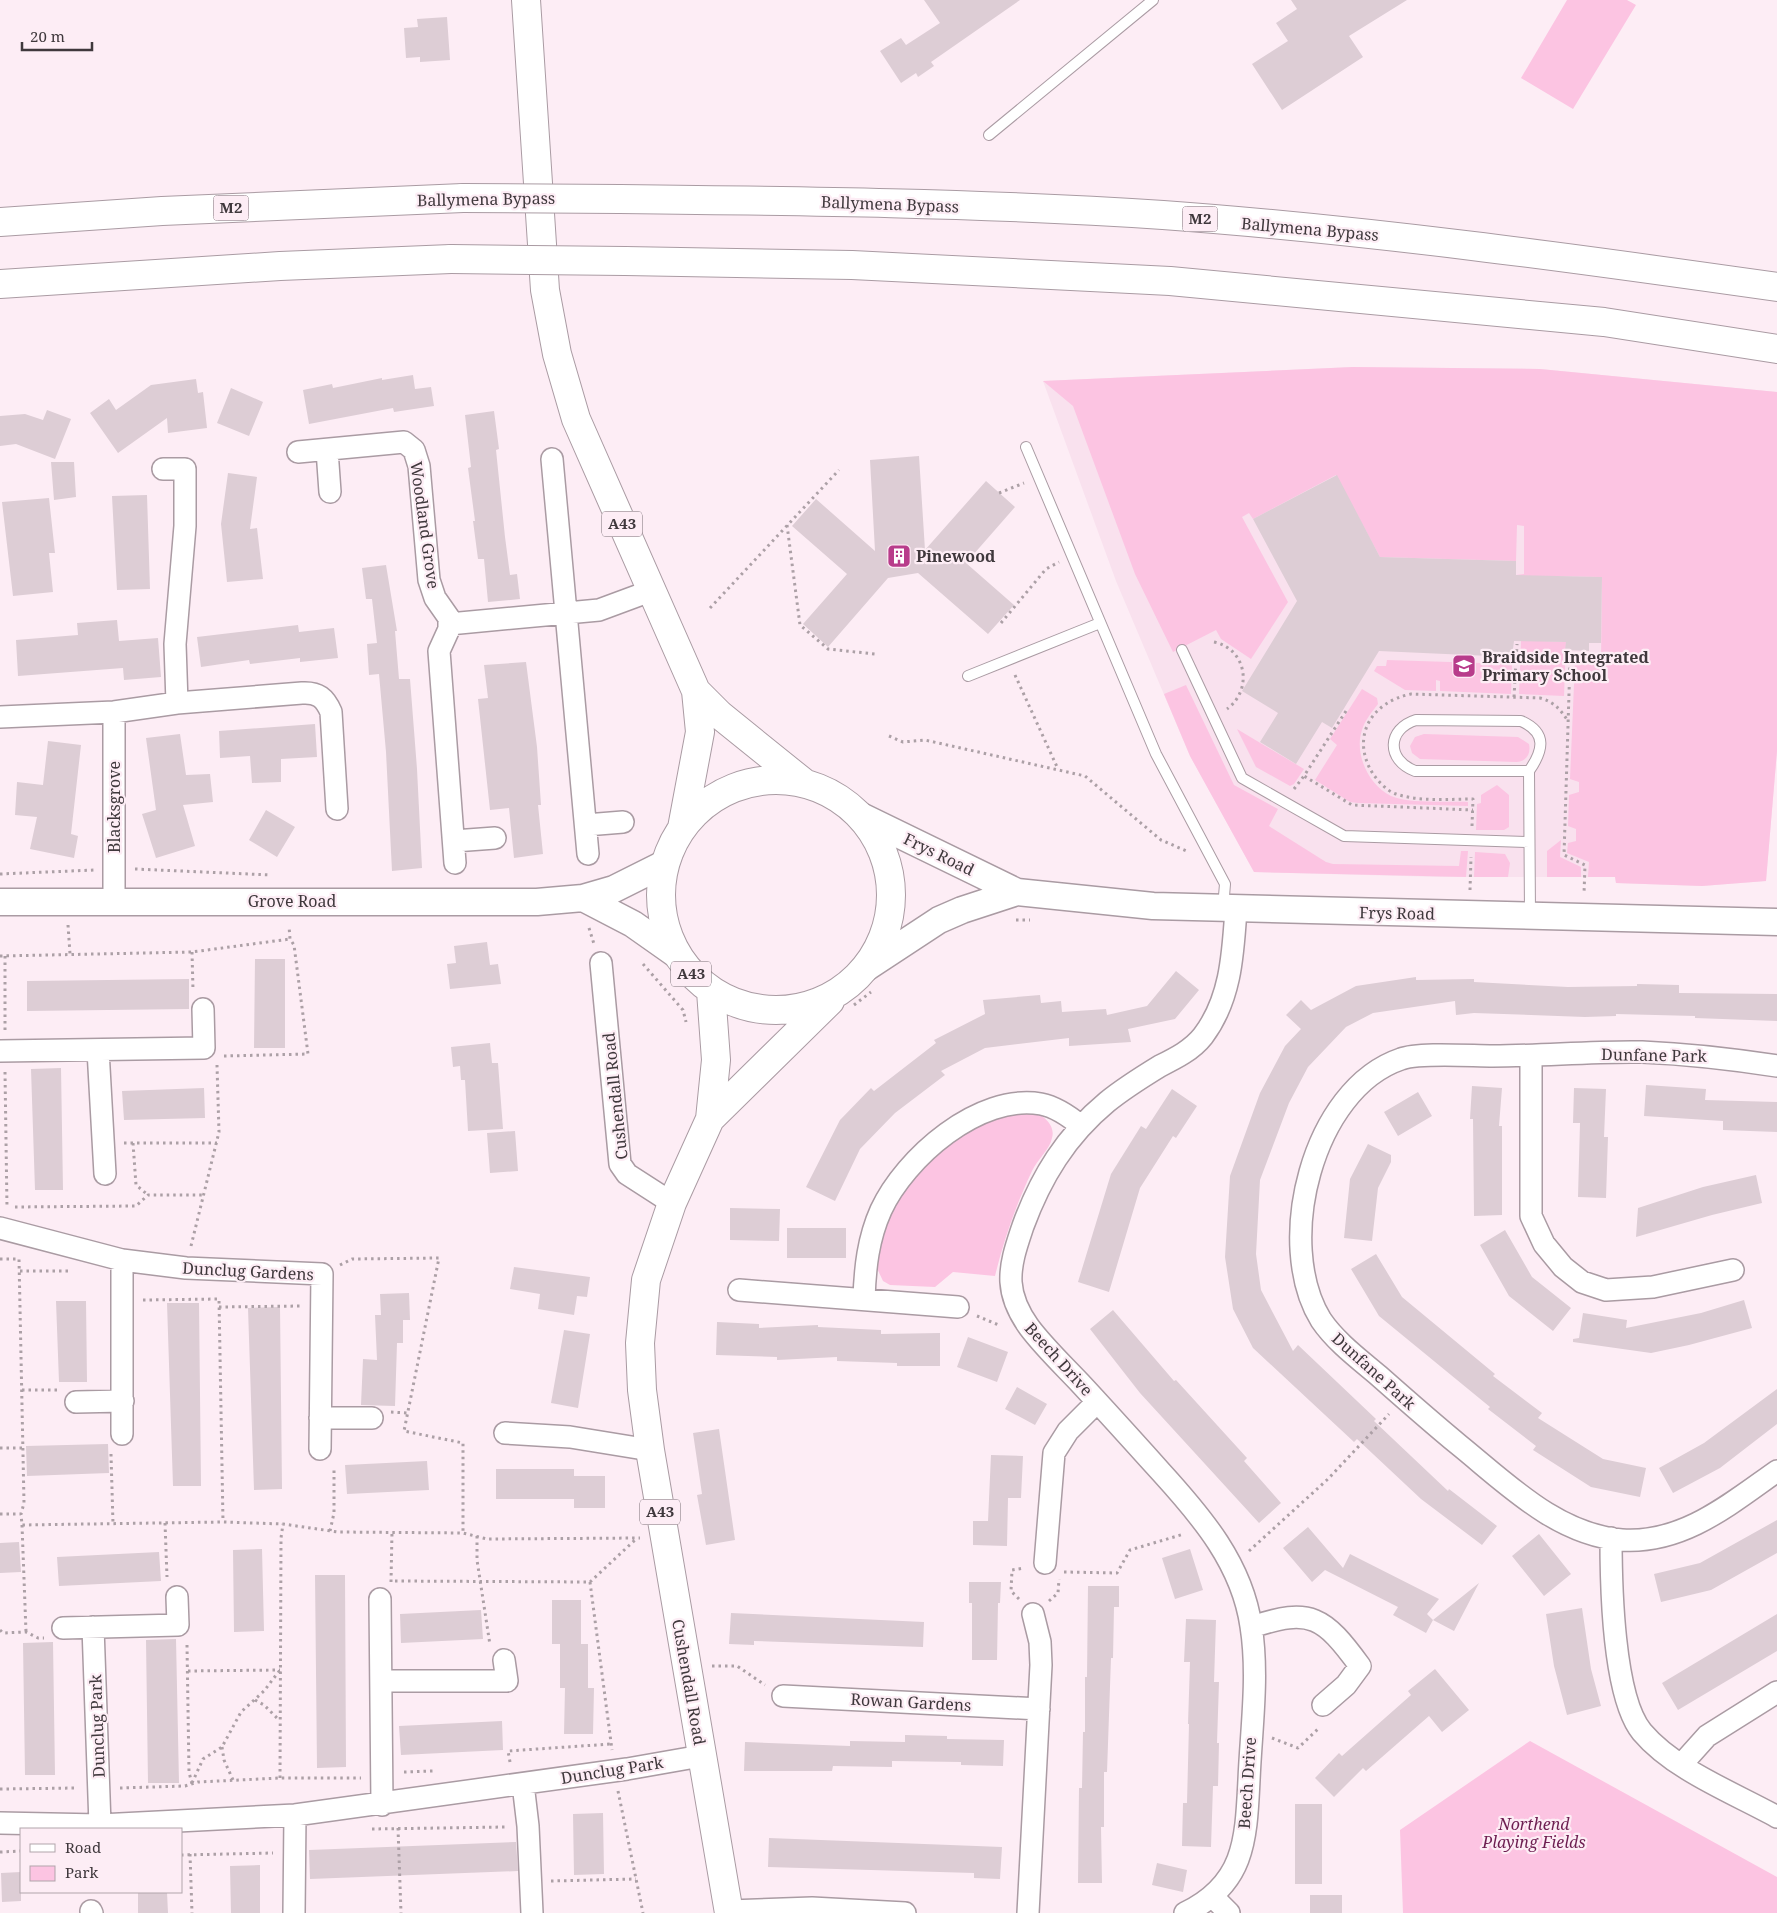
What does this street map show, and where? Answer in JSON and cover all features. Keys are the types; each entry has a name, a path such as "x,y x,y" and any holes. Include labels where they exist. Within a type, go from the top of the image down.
{"main road":[{"name":"A43","path":"526,0 545,290 557,354 576,419 696,691 700,732 682,828 664,864 661,903 664,926 677,955 692,974 711,990 742,1006 777,1011 811,1005 842,990 866,968 883,939 892,907 890,874 880,843 861,816 834,794 803,782 768,779 735,786 705,803 682,828"},
{"name":"Ballymena Bypass","path":"0,222 162,211 462,198 886,203 1163,216 1484,246 1777,287"},
{"path":"0,284 280,266 451,260 852,265 1170,280 1604,322 1777,349"},
{"name":"A43","path":"696,691 720,716 803,782"},
{"name":"Cushendall Road","path":"711,990 716,1060 710,1119 672,1203 646,1280 640,1343 642,1390 650,1450 685,1665 729,1912"},
{"name":"Cushendall Road","path":"710,1119 842,990"}],"street":[{"name":"Woodland Grove","path":"298,452 404,442 414,450 419,466 429,580 435,598 448,614 449,624"},
{"path":"327,450 330,492"},
{"path":"552,459 568,614 588,854"},
{"path":"163,469 185,469 185,526 175,644 177,703"},
{"path":"456,863 439,651 449,624 600,610 653,590"},
{"path":"0,717 114,712 177,703 302,693 320,696 331,712 338,809"},
{"name":"Blacksgrove","path":"114,712 114,901"},
{"name":"Frys Road","path":"861,816 1017,892 1154,906 1230,909 1777,922"},
{"path":"586,825 623,822"},
{"path":"454,841 495,838"},
{"name":"Grove Road","path":"0,902 537,902 584,898 614,889 664,864"},
{"name":"Frys Road","path":"866,968 939,920 962,910 1017,892"},
{"path":"584,898 633,924 677,955"},
{"name":"Beech Drive","path":"1185,1913 1213,1897 1225,1885 1234,1870 1244,1834 1254,1666 1252,1627 1246,1602 1232,1567 1208,1526 1033,1333 1020,1312 1012,1292 1011,1276 1015,1251 1030,1208 1047,1171 1081,1126 1112,1098 1185,1052 1204,1034 1220,1005 1231,970 1230,909"},
{"name":"Cushendall Road","path":"602,963 620,1164 627,1174 672,1203"},
{"path":"3,1051 204,1048 203,1009"},
{"path":"98,1050 105,1174"},
{"name":"Dunfane Park","path":"1777,1066 1713,1056 1638,1052 1531,1056 1406,1057 1368,1076 1348,1095 1326,1130 1307,1187 1302,1219 1303,1270 1308,1293 1324,1324 1333,1335 1404,1398 1528,1501 1561,1521 1611,1538 1650,1538 1696,1525 1721,1511 1777,1471"},
{"path":"1531,1056 1531,1216 1541,1239 1563,1267 1582,1282 1606,1290 1653,1288 1733,1270"},
{"path":"864,1299 868,1251 882,1209 890,1194 909,1169 943,1137 982,1112 1026,1103 1053,1108 1081,1126"},
{"name":"Dunclug Gardens","path":"4,1229 122,1260 186,1268 322,1274 320,1449"},
{"path":"122,1260 122,1434"},
{"path":"739,1290 958,1307"},
{"path":"76,1402 123,1401"},
{"name":"Beech Drive","path":"1045,1563 1051,1465 1054,1453 1068,1431 1097,1402"},
{"path":"320,1418 372,1418"},
{"path":"504,1433 570,1437 650,1450"},
{"path":"1611,1538 1611,1588 1615,1630 1619,1665 1631,1713 1643,1733 1681,1765 1777,1817"},
{"path":"63,1628 178,1625 177,1597"},
{"path":"380,1599 382,1805"},
{"path":"1028,1913 1040,1642 1033,1614"},
{"path":"1252,1627 1285,1617 1301,1616 1323,1624 1340,1639 1360,1666 1346,1684 1323,1705"},
{"name":"Dunclug Park","path":"93,1627 100,1824"},
{"path":"381,1681 507,1681 504,1660"},
{"path":"1681,1765 1707,1736 1777,1692"},
{"name":"Rowan Gardens","path":"783,1696 1038,1708"},
{"name":"Dunclug Park","path":"0,1823 100,1824 295,1815 382,1805 614,1771 701,1756"},
{"path":"523,1784 528,1826 532,1913"},
{"path":"294,1913 293,1853 295,1815"},
{"path":"1213,1897 1229,1913"},
{"path":"729,1912 812,1908 905,1913"}],"lane":[{"path":"989,135 1153,0"},
{"path":"1026,447 1156,754 1225,884 1230,909"},
{"path":"968,676 1100,623"},
{"path":"1182,650 1242,778 1344,836 1529,842"},
{"path":"1529,771 1415,770 1400,763 1396,756 1394,740 1402,727 1416,720 1520,721 1535,730 1539,738 1539,756 1529,771 1530,916"}],"path":[{"path":"710,608 838,470"},
{"path":"999,493 1039,477"},
{"path":"787,524 800,625 828,649 875,654"},
{"path":"1001,623 1046,569 1072,555"},
{"path":"1214,642 1224,644 1232,650 1238,658 1244,677 1241,693 1234,704 1224,711"},
{"path":"1514,698 1517,644"},
{"path":"1009,660 1058,770"},
{"path":"1570,661 1564,855 1584,865 1583,917"},
{"path":"1290,790 1294,790 1304,776 1346,711"},
{"path":"889,736 903,742 925,740 1085,776 1161,840 1197,856"},
{"path":"1304,776 1352,805 1473,810"},
{"path":"0,874 114,869 276,875"},
{"path":"186,1268 219,1132 217,1056 308,1054 294,945 290,939 289,918"},
{"path":"68,922 70,954"},
{"path":"587,924 596,927"},
{"path":"0,956 192,952 290,939"},
{"path":"192,952 193,998 203,1009"},
{"path":"4,1229 7,1207 3,1051 5,956"},
{"path":"641,961 683,1010 687,1026"},
{"path":"103,1144 217,1142"},
{"path":"133,1143 136,1185 148,1195 204,1195"},
{"path":"7,1207 136,1206 148,1195"},
{"path":"322,1274 352,1259 439,1258 404,1431 463,1443 463,1533"},
{"path":"0,1260 19,1259 24,1448 22,1526 26,1632"},
{"path":"123,1300 219,1299 224,1522"},
{"path":"219,1307 321,1306"},
{"path":"958,1307 993,1324 1033,1333"},
{"path":"22,1390 67,1390 76,1402"},
{"path":"1232,1567 1328,1479 1404,1398"},
{"path":"113,1524 111,1442 122,1434"},
{"path":"0,1448 24,1448"},
{"path":"320,1449 334,1463 334,1513 330,1531"},
{"path":"0,1514 22,1514"},
{"path":"22,1526 224,1522 283,1524 330,1531 463,1533 487,1539 665,1538"},
{"path":"165,1523 167,1586 177,1597"},
{"path":"280,1778 280,1538 283,1524"},
{"path":"1045,1563 1012,1570 1011,1591 1033,1614 1058,1593 1059,1571 1117,1574 1130,1550 1208,1526"},
{"path":"380,1599 392,1582 392,1532"},
{"path":"477,1536 477,1560 482,1582 491,1649 504,1660"},
{"path":"392,1582 590,1582 637,1538"},
{"path":"590,1582 614,1771 644,1913"},
{"path":"178,1625 187,1639 189,1772 192,1784"},
{"path":"0,1637 2,1632 26,1632 38,1638 53,1638 63,1628"},
{"path":"685,1665 737,1666 783,1696"},
{"path":"188,1671 280,1670"},
{"path":"192,1784 203,1759 222,1747 241,1712 255,1700 280,1670"},
{"path":"255,1700 264,1705 280,1720"},
{"path":"1251,1733 1280,1740 1298,1748 1323,1724 1323,1705"},
{"path":"510,1764 508,1751 611,1744"},
{"path":"222,1747 224,1760 233,1780"},
{"path":"0,1789 185,1786 233,1780 441,1771"},
{"path":"370,1829 528,1826"},
{"path":"398,1828 401,1913"},
{"path":"0,1852 20,1851"},
{"path":"182,1854 293,1853"},
{"path":"190,1854 192,1913"},
{"path":"531,1881 636,1879"}],"shaded area":[{"name":"Braidside Integrated Primary School","path":"1353,367 1540,369 1777,392 1777,751 1766,881 1702,886 1616,883 1615,877 1441,877 1254,872 1190,756 1116,581 1043,381"}],"green space":[{"path":"1567,0 1627,0 1636,5 1573,109 1521,78"},
{"name":"Braidside Integrated Primary School","path":"1353,367 1540,369 1777,392 1777,751 1766,881 1702,886 1616,883 1615,877 1588,877 1589,862 1567,853 1568,843 1576,841 1576,829 1568,826 1569,795 1579,792 1579,782 1570,779 1575,661 1601,662 1602,577 1547,576 1544,641 1566,642 1564,696 1519,694 1521,641 1516,575 1524,574 1524,526 1517,525 1516,561 1380,557 1336,475 1253,519 1249,513 1242,517 1288,602 1251,659 1221,639 1216,630 1173,652 1135,574 1073,406 1043,381"},
{"path":"1387,660 1512,664 1511,694 1440,691 1440,681 1436,680 1436,691 1405,690 1374,671 1377,666 1386,666"},
{"path":"1186,685 1234,785 1278,809 1269,826 1326,862 1333,864 1459,866 1461,851 1468,851 1466,877 1254,872 1190,756 1164,694"},
{"path":"1362,689 1377,698 1378,704 1365,723 1360,739 1360,748 1365,768 1376,784 1383,791 1399,799 1468,802 1468,806 1350,802 1315,780 1337,745 1330,739"},
{"path":"1237,729 1304,769 1294,784 1290,786 1256,767"},
{"path":"1424,734 1518,737 1529,744 1528,756 1517,762 1420,759 1412,753 1410,746 1415,737"},
{"path":"1497,785 1509,795 1509,827 1504,830 1476,830 1477,804 1481,803 1481,795"},
{"path":"1561,840 1560,857 1581,867 1581,877 1547,877 1547,851"},
{"path":"1475,852 1505,854 1510,863 1508,877 1474,877"},
{"path":"1031,1110 1044,1117 1050,1124 1053,1133 1052,1138 1049,1146 1032,1171 1021,1197 1006,1235 995,1276 953,1272 935,1287 890,1285 883,1281 874,1262 888,1212 914,1170 981,1119"},
{"name":"Northend Playing Fields","path":"1530,1741 1777,1877 1777,1913 1403,1913 1400,1830"}],"building":[{"path":"924,0 1020,0 931,62 934,66 918,77 916,73 901,83 880,51 901,38 906,45 940,23"},
{"path":"1291,0 1407,0 1349,36 1363,57 1282,110 1252,64 1288,41 1276,23 1297,9"},
{"path":"447,17 450,60 420,62 420,57 406,58 404,28 418,27 417,19"},
{"path":"413,375 415,389 431,387 434,406 394,412 393,408 309,424 303,390 332,384 333,388 382,378 382,380"},
{"path":"196,379 198,393 203,392 207,428 168,433 167,418 118,453 90,413 109,399 116,410 151,385"},
{"path":"231,388 263,402 249,436 217,423"},
{"path":"47,410 71,419 55,459 16,444 0,446 0,416 25,414 43,420"},
{"path":"494,411 499,449 496,450 510,575 517,574 520,599 488,602 484,559 478,559 473,521 475,521 468,468 471,467 465,415"},
{"name":"Pinewood","path":"919,456 925,550 986,481 1015,507 966,563 1014,605 988,634 918,573 888,578 828,647 803,624 847,574 792,526 816,499 875,551 870,460"},
{"path":"51,462 74,462 76,497 54,500"},
{"path":"228,473 257,477 250,529 257,528 263,579 227,582 221,524"},
{"path":"1337,475 1380,557 1516,561 1516,575 1602,577 1601,643 1589,643 1589,651 1565,650 1566,642 1514,641 1512,657 1379,651 1332,728 1322,722 1296,764 1260,742 1278,713 1242,691 1297,601 1253,519"},
{"path":"147,495 150,589 117,590 112,496"},
{"path":"49,498 55,553 49,553 53,592 13,596 2,502"},
{"path":"386,565 397,631 395,631 399,679 410,679 422,868 392,871 386,752 379,674 369,675 367,644 377,643 372,599 366,599 362,568"},
{"path":"117,620 119,641 158,638 161,677 124,680 123,668 18,676 16,640 78,635 77,623"},
{"path":"298,625 299,632 334,628 338,658 300,662 300,658 250,664 249,660 201,667 197,637"},
{"path":"526,662 537,747 541,805 538,805 543,854 514,858 509,808 490,810 478,699 488,698 484,665"},
{"path":"315,724 317,757 281,759 281,782 252,783 250,756 220,758 219,731"},
{"path":"180,734 186,775 210,774 213,802 183,805 195,846 156,858 142,814 156,810 146,738"},
{"path":"48,741 81,745 71,834 78,836 74,858 30,849 37,817 15,815 17,782 43,785"},
{"path":"266,810 295,827 277,857 249,840"},
{"path":"487,942 490,965 498,964 501,984 450,989 447,964 456,963 454,946"},
{"path":"255,959 285,959 285,1048 254,1048"},
{"path":"1176,971 1199,990 1175,1019 1128,1029 1131,1042 1069,1046 1069,1038 985,1048 941,1071 945,1075 895,1113 860,1149 835,1201 806,1187 840,1120 871,1088 874,1091 936,1043 934,1040 985,1014 983,1000 1040,995 1041,1003 1061,1001 1062,1012 1106,1009 1107,1015 1147,1006"},
{"path":"1416,977 1416,980 1474,979 1474,982 1568,987 1637,986 1637,984 1679,985 1679,993 1777,994 1777,1021 1616,1014 1616,1016 1585,1017 1474,1013 1456,1015 1455,1001 1373,1013 1346,1027 1308,1067 1289,1103 1260,1180 1256,1254 1261,1290 1293,1351 1298,1345 1448,1491 1449,1489 1497,1526 1482,1545 1421,1499 1357,1439 1354,1442 1253,1348 1233,1309 1225,1257 1230,1176 1260,1093 1285,1046 1301,1029 1286,1015 1301,1000 1311,1010 1356,986"},
{"path":"189,979 189,1009 27,1011 27,981"},
{"path":"490,1043 492,1063 498,1063 503,1129 468,1131 465,1080 461,1080 460,1066 453,1067 451,1047"},
{"path":"61,1068 63,1190 35,1190 31,1069"},
{"path":"1646,1085 1706,1089 1705,1100 1777,1102 1777,1132 1723,1130 1723,1121 1644,1116"},
{"path":"1472,1086 1502,1088 1499,1126 1502,1126 1502,1215 1474,1216 1473,1119 1470,1119"},
{"path":"204,1088 205,1118 124,1120 122,1091"},
{"path":"1574,1088 1606,1089 1604,1137 1608,1137 1606,1198 1578,1197 1580,1123 1573,1123"},
{"path":"1172,1089 1197,1106 1176,1138 1173,1136 1140,1188 1109,1292 1078,1282 1111,1174 1141,1126 1146,1129"},
{"path":"1418,1092 1432,1116 1398,1136 1384,1112"},
{"path":"515,1131 518,1171 490,1173 487,1133"},
{"path":"1368,1144 1391,1155 1391,1162 1378,1188 1372,1241 1344,1238 1350,1179"},
{"path":"1756,1175 1762,1203 1636,1237 1638,1208 1703,1187"},
{"path":"730,1208 780,1209 779,1241 730,1240"},
{"path":"787,1228 846,1228 846,1258 787,1258"},
{"path":"1505,1230 1532,1277 1571,1308 1553,1331 1509,1296 1480,1245"},
{"path":"1376,1254 1402,1297 1495,1374 1493,1376 1542,1413 1538,1418 1603,1459 1646,1468 1640,1497 1591,1487 1533,1450 1536,1446 1488,1409 1490,1407 1379,1316 1351,1269"},
{"path":"514,1267 590,1277 587,1297 577,1296 574,1315 538,1309 540,1294 510,1289"},
{"path":"409,1293 410,1320 403,1320 403,1343 397,1343 395,1406 361,1405 363,1359 377,1360 375,1315 381,1315 380,1294"},
{"path":"1744,1300 1752,1328 1689,1345 1651,1353 1573,1342 1573,1339 1579,1338 1583,1313 1627,1320 1626,1328 1701,1313"},
{"path":"56,1301 86,1301 87,1382 59,1382"},
{"path":"167,1303 199,1303 201,1486 173,1486"},
{"path":"280,1307 282,1489 254,1490 248,1308"},
{"path":"1113,1310 1174,1381 1176,1380 1247,1458 1244,1461 1281,1503 1259,1523 1140,1393 1090,1329"},
{"path":"717,1322 759,1324 759,1328 818,1325 818,1327 881,1330 881,1334 940,1333 940,1366 897,1366 897,1363 837,1361 837,1357 777,1360 777,1357 716,1355"},
{"path":"564,1330 590,1334 578,1408 551,1403"},
{"path":"968,1337 1008,1352 997,1382 957,1367"},
{"path":"1017,1387 1047,1404 1035,1425 1005,1409"},
{"path":"1777,1389 1777,1424 1720,1468 1673,1493 1659,1468 1704,1443"},
{"path":"719,1429 735,1540 706,1545 697,1495 702,1494 693,1433"},
{"path":"108,1444 109,1473 27,1476 26,1446"},
{"path":"991,1455 1023,1456 1021,1498 1008,1498 1007,1546 973,1545 973,1521 988,1521"},
{"path":"427,1461 429,1490 347,1494 345,1465"},
{"path":"496,1469 574,1469 574,1476 605,1476 605,1508 574,1508 574,1499 496,1499"},
{"path":"1777,1520 1777,1553 1711,1590 1661,1602 1654,1574 1700,1563"},
{"path":"1308,1527 1343,1568 1350,1554 1439,1599 1427,1614 1433,1620 1426,1633 1393,1615 1398,1607 1325,1570 1312,1582 1283,1548"},
{"path":"1539,1534 1571,1574 1544,1596 1512,1556"},
{"path":"19,1542 21,1572 0,1573 0,1543"},
{"path":"262,1549 264,1631 234,1632 233,1550"},
{"path":"1190,1549 1203,1590 1175,1599 1162,1558"},
{"path":"159,1552 161,1581 59,1586 57,1557"},
{"path":"315,1575 345,1575 346,1767 317,1768"},
{"path":"969,1582 1001,1582 1000,1603 998,1603 997,1660 972,1660 972,1603 969,1603"},
{"path":"1479,1583 1454,1631 1433,1620"},
{"path":"1088,1586 1119,1586 1119,1607 1114,1607 1107,1772 1104,1772 1104,1827 1101,1827 1102,1883 1078,1883 1079,1788 1082,1788 1083,1732 1085,1732"},
{"path":"552,1600 581,1600 581,1644 588,1644 588,1688 594,1688 593,1734 564,1734 565,1688 560,1688 560,1644 552,1644"},
{"path":"1582,1608 1591,1669 1601,1706 1567,1715 1554,1666 1546,1614"},
{"path":"481,1610 483,1639 401,1643 400,1614"},
{"path":"731,1613 924,1622 923,1647 754,1641 754,1645 729,1644"},
{"path":"1777,1614 1777,1651 1678,1710 1662,1683"},
{"path":"1186,1619 1216,1620 1214,1682 1219,1682 1217,1743 1219,1743 1218,1786 1213,1786 1211,1847 1182,1846 1183,1803 1187,1803 1189,1724 1190,1662 1184,1662"},
{"path":"176,1639 179,1783 148,1783 146,1640"},
{"path":"53,1642 55,1775 25,1775 23,1643"},
{"path":"1435,1669 1469,1710 1442,1732 1429,1716 1366,1771 1363,1768 1334,1797 1315,1778 1339,1753 1342,1756 1411,1695 1408,1691"},
{"path":"502,1721 503,1750 401,1755 399,1726"},
{"path":"905,1735 947,1736 947,1739 1004,1740 1003,1766 961,1765 961,1762 892,1761 892,1767 833,1766 832,1771 744,1771 745,1742 850,1746 850,1741 905,1742"},
{"path":"1295,1804 1322,1804 1322,1884 1295,1884"},
{"path":"603,1813 604,1874 574,1875 573,1814"},
{"path":"769,1838 1002,1847 1000,1879 974,1878 974,1873 768,1867"},
{"path":"516,1842 518,1871 310,1879 309,1850"},
{"path":"1157,1863 1187,1870 1183,1892 1152,1885"},
{"path":"260,1865 260,1913 231,1913 230,1866"},
{"path":"20,1872 21,1901 2,1902 1,1873"},
{"path":"138,1893 167,1893 168,1913 138,1913"},
{"path":"1310,1895 1342,1895 1342,1913 1310,1913"}],"place":[{"name":"Pinewood","path":"899,556"},
{"name":"Braidside Integrated Primary School","path":"1464,666"}]}
